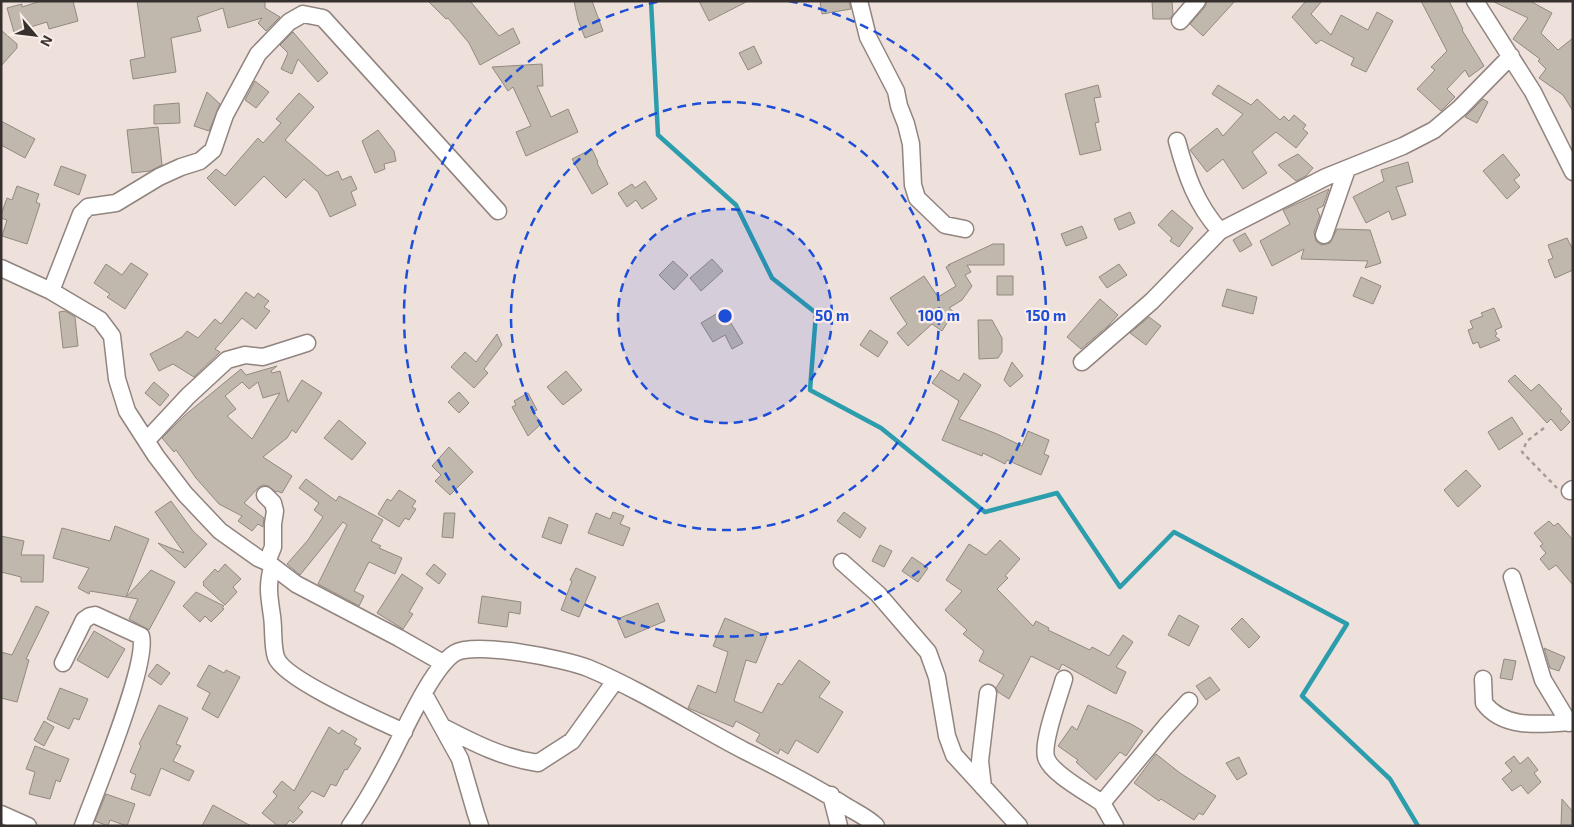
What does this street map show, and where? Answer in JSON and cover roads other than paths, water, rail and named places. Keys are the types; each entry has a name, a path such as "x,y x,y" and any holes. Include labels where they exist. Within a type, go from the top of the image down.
{"street":[{"path":"859,1 868,37 896,91 906,124 911,144 913,185 917,198 945,224 965,229"},
{"path":"1180,21 1197,1"},
{"path":"1475,1 1533,92 1573,172"},
{"path":"51,291 81,214 88,207 116,204 159,177 200,161 213,150 225,115 258,54 289,22 302,14 323,18 498,211"},
{"path":"1082,362 1152,301 1220,231 1326,177 1403,146 1434,130 1460,108 1511,56"},
{"path":"1177,140 1184,166 1197,199 1207,216 1220,231"},
{"path":"1324,235 1347,169"},
{"path":"1,268 51,291 100,320 112,336 117,379 127,411 173,479 220,530 296,584 399,638 443,664"},
{"path":"147,440 188,396 213,375 227,360 245,355 263,356 307,343"},
{"path":"265,495 273,503 275,511 268,592 276,657 279,663 306,683 404,732"},
{"path":"842,562 878,594 928,652 937,677 947,736 954,755 1019,826"},
{"path":"1512,577 1543,680 1571,723"},
{"path":"63,663 84,620 90,616 95,615 141,636 142,649 136,677 83,826"},
{"path":"350,826 379,779 424,694 443,664 457,652 484,649 513,650 587,668 668,707 743,750 831,795 870,820 876,826"},
{"path":"1064,679 1045,744 1046,759 1056,771 1102,803 1115,826"},
{"path":"1483,679 1484,704 1496,716 1508,721 1528,724 1571,723"},
{"path":"443,727 492,751 517,760 538,764 572,741 615,681"},
{"path":"983,787 980,761 988,693"},
{"path":"424,694 460,759 480,826"},
{"path":"1102,803 1189,701"},
{"path":"831,795 839,826"},
{"path":"1,814 28,826"}],"waterway":[{"path":"651,1 658,135 736,205 772,278 816,313 810,390 881,428 985,512 1057,493 1120,587 1174,532 1347,624 1302,696 1390,779 1418,826"}]}
